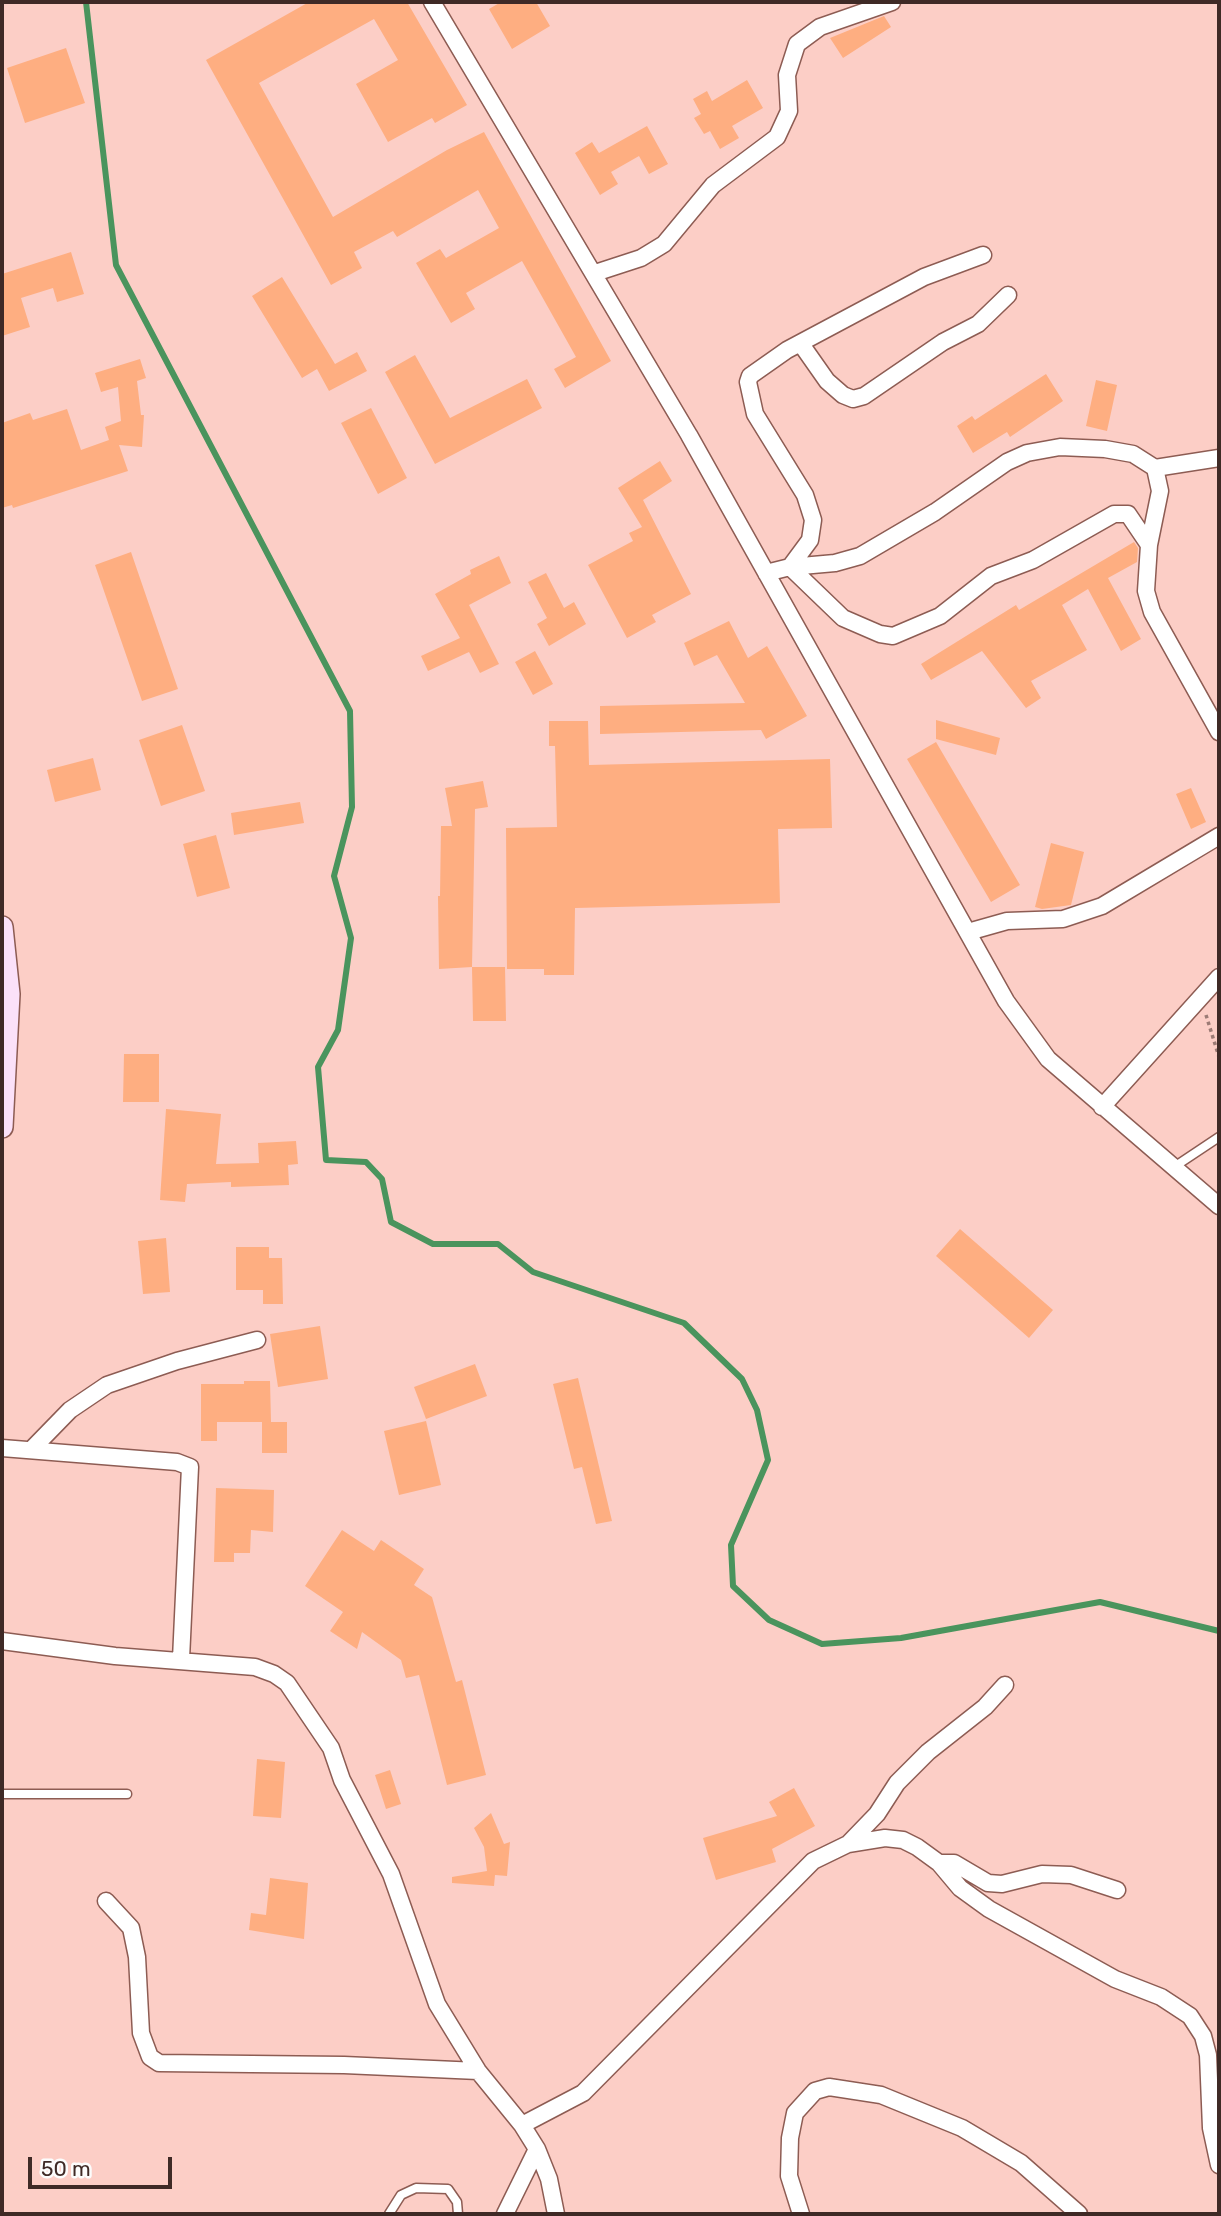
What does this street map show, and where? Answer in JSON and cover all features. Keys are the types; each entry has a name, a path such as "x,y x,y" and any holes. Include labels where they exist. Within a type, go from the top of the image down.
{"street":[{"path":"432,2 595,273 1006,1001 1048,1059 1219,1206"},
{"path":"595,273 641,258 664,244 713,185 777,137 789,111 787,75 797,44 820,27 892,2"},
{"path":"790,567 810,540 813,520 805,495 755,414 748,382 756,371 801,344 925,277 983,255"},
{"path":"801,344 827,381 842,395 853,399 864,396 943,342 978,324 1008,295"},
{"path":"766,573 790,567 835,563 860,556 935,512 989,473 1027,453 1060,447 1105,449 1133,454 1155,468 1219,458"},
{"path":"1155,468 1160,491 1149,545 1146,591 1152,612 1219,732"},
{"path":"790,567 843,618 880,634 893,636 940,617 991,576 1056,548 1114,514 1128,514 1133,517 1149,545"},
{"path":"968,932 1007,921 1063,919 1102,906 1219,836"},
{"path":"2,927 9,994 2,1127"},
{"path":"1101,1107 1219,977"},
{"path":"31,1450 70,1410 107,1385 177,1361 257,1340"},
{"path":"2,1448 177,1462 190,1467 181,1659"},
{"path":"2,1641 114,1656 181,1659 255,1667 274,1674 287,1683 315,1721 391,1874 437,2004 478,2071 522,2125 537,2149 549,2179 556,2214"},
{"path":"848,1844 877,1814 897,1783 928,1752 985,1707 1005,1685"},
{"path":"522,2125 583,2093 786,1885 813,1861 848,1844 884,1838 903,1840 939,1863 960,1888 989,1909 1115,1979 1161,1997 1189,2016 1203,2036 1208,2055 1211,2128 1219,2165"},
{"path":"939,1863 954,1863 988,1884 1002,1884 1042,1874 1070,1875 1117,1890"},
{"path":"106,1900 131,1928 137,1957 141,2034 150,2057 159,2063 261,2067 344,2065 478,2071"},
{"path":"801,2214 789,2176 790,2138 795,2113 815,2091 829,2087 881,2095 962,2128 1021,2163 1079,2214"},
{"path":"505,2214 537,2149"}],"lane":[{"path":"1174,1167 1219,1137"},
{"path":"2,1794 127,1794"},
{"path":"389,2214 401,2195 416,2188 448,2189 457,2202 458,2214"}],"path":[{"path":"1199,999 1219,1057"}],"building":[{"path":"309,2 407,2 467,105 435,123 432,118 388,142 356,84 398,60 374,19 259,83 333,217 447,150 484,132 611,361 565,388 554,369 576,357 522,261 466,293 475,309 451,323 416,263 440,249 446,258 499,228 478,190 397,237 393,231 354,252 362,268 331,285 206,60"},
{"path":"501,2 536,2 550,26 512,49 489,9"},
{"path":"884,16 891,27 843,58 830,38"},
{"path":"66,48 85,103 25,123 7,68"},
{"path":"747,80 763,108 732,126 739,138 720,149 710,131 704,134 694,118 701,114 693,99 707,91 712,101"},
{"path":"647,126 668,164 649,174 639,156 611,172 618,184 600,195 575,153 592,142 599,153"},
{"path":"71,252 84,294 57,302 53,288 21,298 30,327 2,336 2,274"},
{"path":"282,277 335,364 357,352 367,371 329,391 317,369 302,378 252,296"},
{"path":"415,355 450,418 527,379 542,408 435,464 385,372"},
{"path":"140,359 146,378 137,381 141,415 144,415 142,447 119,445 128,471 13,508 12,505 2,508 2,423 30,413 33,420 67,409 81,450 109,440 105,427 121,421 118,387 101,392 95,373"},
{"path":"1046,374 1063,401 1010,437 1007,432 973,453 957,426 972,416 975,420"},
{"path":"1096,380 1117,385 1107,431 1086,426"},
{"path":"371,408 407,478 378,494 341,423"},
{"path":"660,461 672,481 643,500 691,594 652,615 656,622 627,638 588,565 633,541 629,533 642,527 618,488"},
{"path":"1134,542 1138,548 1137,562 1108,578 1141,639 1121,651 1088,589 1062,605 1087,650 1031,681 1041,698 1026,708 982,651 931,680 921,664 1016,605 1019,610"},
{"path":"131,552 178,689 142,701 95,565"},
{"path":"499,556 511,583 469,605 499,664 480,673 469,652 428,671 421,656 460,638 435,594 471,574 470,570"},
{"path":"546,573 564,608 574,602 586,624 549,646 537,624 547,618 528,582"},
{"path":"729,621 748,658 767,646 807,716 766,739 761,730 600,734 600,706 745,703 717,655 694,666 684,643"},
{"path":"535,651 553,684 533,695 515,662"},
{"path":"936,720 1000,738 996,755 936,739"},
{"path":"549,721 588,721 589,765 830,759 832,828 778,829 780,903 575,908 574,975 544,975 544,969 507,969 506,828 557,827 555,746 549,746"},
{"path":"182,725 205,791 161,806 139,740"},
{"path":"936,742 1020,885 991,902 907,759"},
{"path":"93,758 101,790 55,802 47,770"},
{"path":"483,781 488,807 475,809 472,967 439,969 441,826 452,826 445,788"},
{"path":"1191,788 1206,822 1191,829 1176,794"},
{"path":"300,802 304,823 234,835 231,813"},
{"path":"216,835 230,888 197,897 183,844"},
{"path":"1051,843 1084,852 1071,905 1042,909 1035,907"},
{"path":"472,967 505,967 506,1021 473,1021"},
{"path":"124,1054 159,1054 159,1102 123,1102"},
{"path":"166,1109 221,1114 216,1164 259,1163 258,1143 296,1141 298,1164 288,1165 289,1185 231,1187 231,1182 187,1184 185,1202 160,1200"},
{"path":"960,1229 1053,1310 1029,1338 936,1256"},
{"path":"166,1238 170,1292 143,1294 138,1241"},
{"path":"236,1247 269,1247 269,1258 282,1258 283,1304 263,1304 263,1290 236,1290"},
{"path":"320,1326 328,1379 278,1387 270,1334"},
{"path":"475,1364 487,1396 426,1419 414,1387"},
{"path":"578,1378 612,1521 596,1524 582,1467 574,1469 553,1384"},
{"path":"244,1381 270,1381 271,1422 287,1422 287,1453 262,1453 262,1422 217,1422 217,1441 201,1441 201,1384 244,1384"},
{"path":"426,1421 441,1485 399,1495 384,1431"},
{"path":"216,1488 274,1490 273,1532 251,1530 250,1553 234,1553 234,1562 214,1562"},
{"path":"342,1530 374,1551 381,1540 424,1569 414,1585 432,1597 456,1682 462,1680 486,1775 447,1785 419,1675 406,1678 401,1660 362,1632 357,1649 330,1631 343,1612 305,1586"},
{"path":"257,1759 285,1762 281,1818 253,1816"},
{"path":"390,1770 401,1804 386,1809 375,1775"},
{"path":"794,1788 815,1826 772,1849 776,1862 716,1880 703,1838 777,1816 769,1802"},
{"path":"491,1813 504,1844 510,1842 507,1876 495,1875 494,1886 452,1883 452,1877 487,1871 484,1847 474,1828"},
{"path":"270,1878 308,1883 304,1939 249,1930 251,1913 266,1915"}],"waterway":[{"path":"86,2 116,265 350,711 352,807 334,876 351,938 338,1030 318,1067 326,1160 366,1162 382,1179 391,1222 433,1244 498,1244 533,1272 684,1323 742,1379 757,1410 768,1460 731,1545 733,1586 769,1620 822,1644 901,1638 1100,1602 1219,1631"}]}
